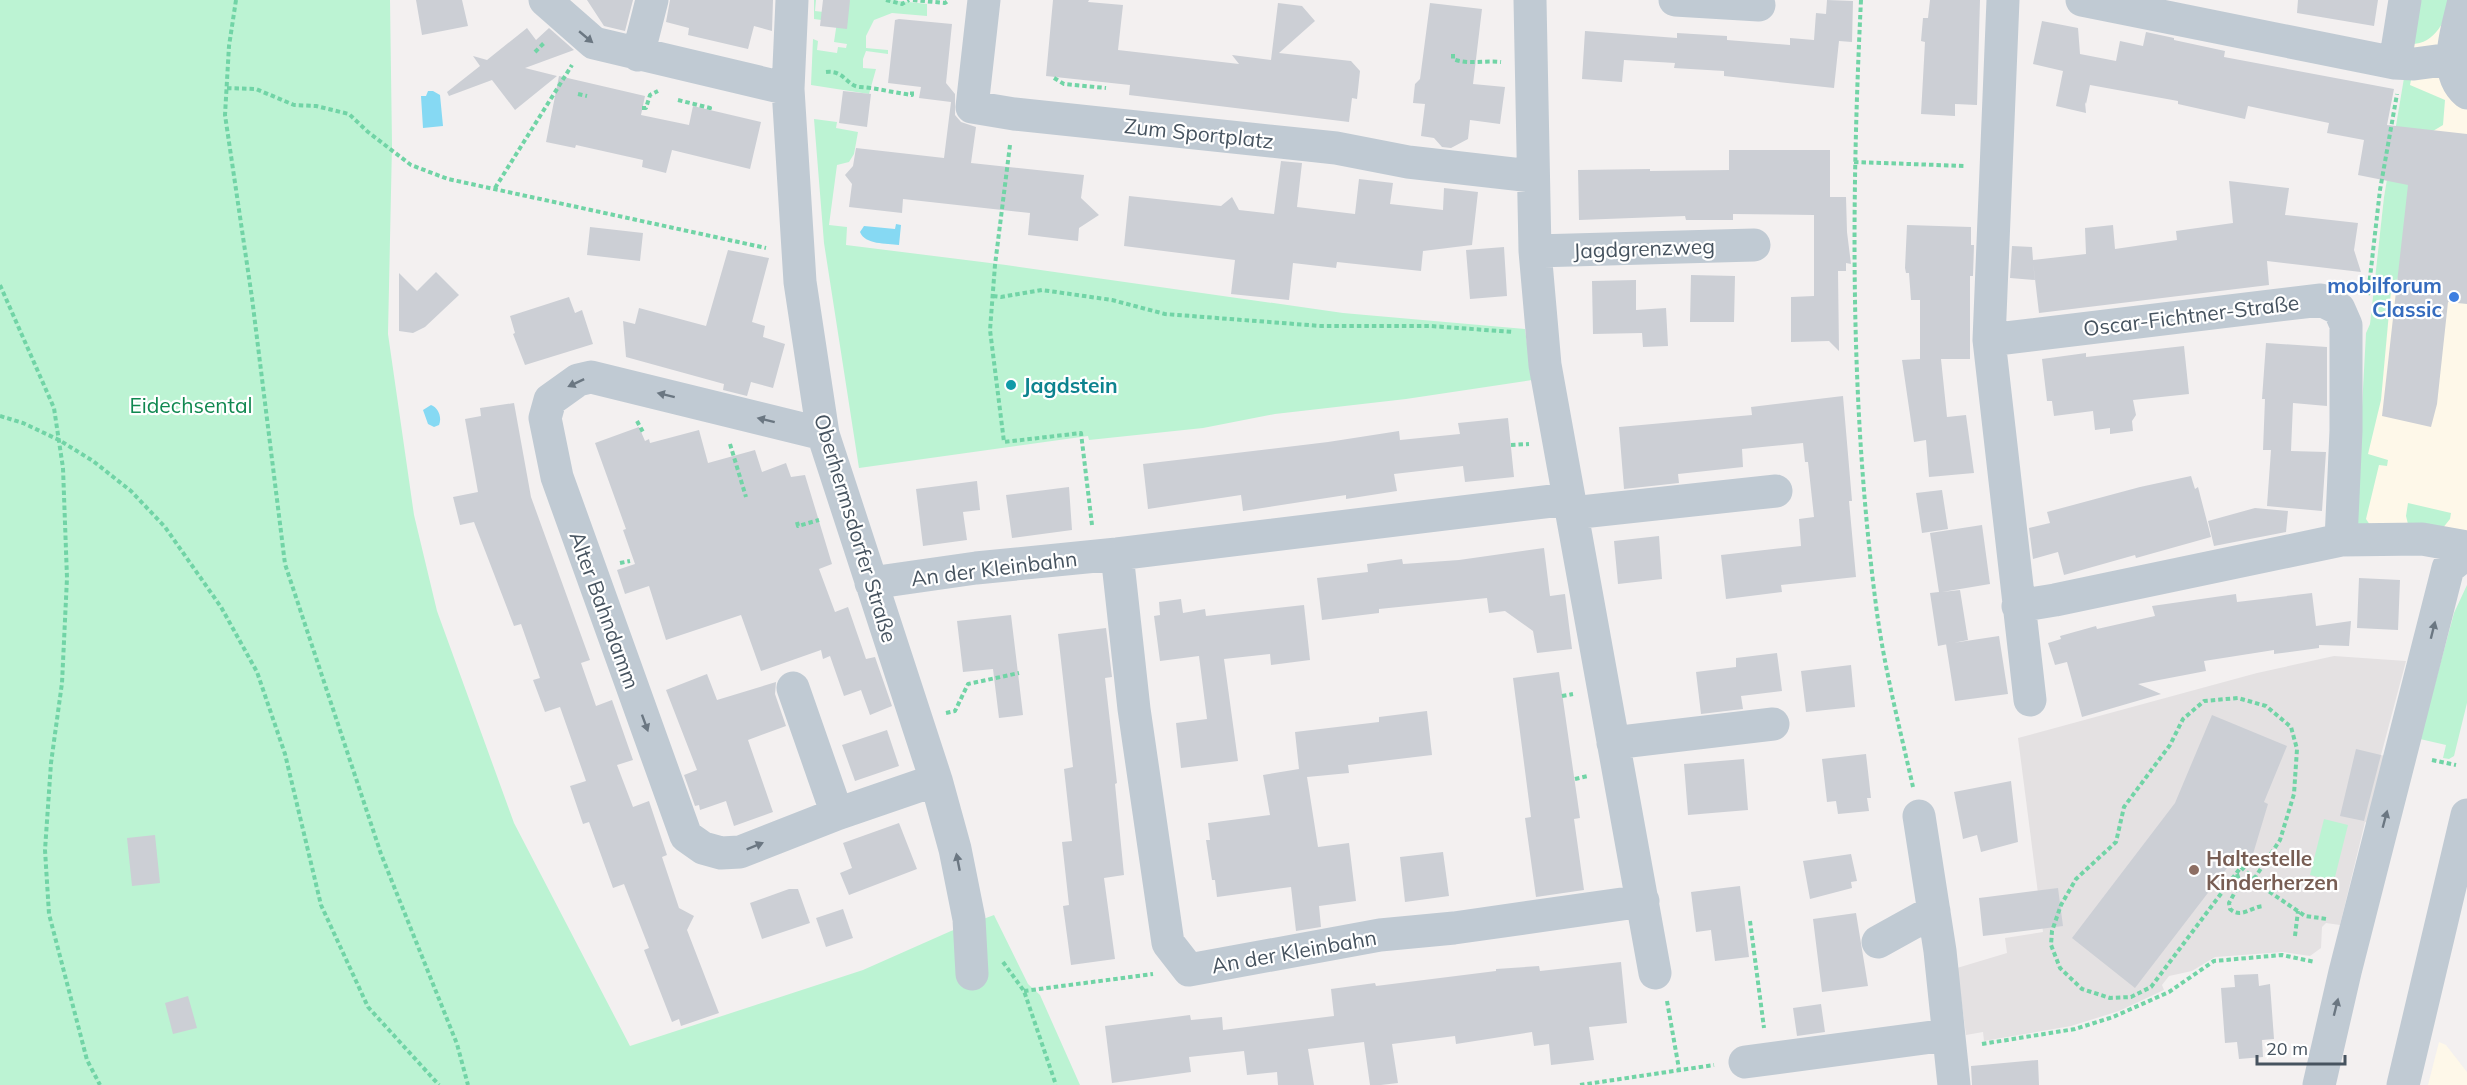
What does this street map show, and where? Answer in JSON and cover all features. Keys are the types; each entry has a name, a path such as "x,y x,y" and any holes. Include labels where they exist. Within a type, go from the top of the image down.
{"street":[{"path":"545,0 594,43 788,89"},
{"path":"638,55 652,0"},
{"name":"Oberhermsdorfer Straße","path":"792,0 788,89 800,282 823,434 936,780 955,849 969,920 972,974"},
{"name":"Zum Sportplatz","path":"984,0 972,107 1014,114 1336,148 1408,162 1532,176"},
{"path":"1530,0 1535,251 1545,365 1655,973"},
{"path":"1675,0 1760,5"},
{"path":"2003,0 1989,340 2030,700"},
{"path":"2082,0 2395,63 2414,64 2451,59"},
{"path":"2395,63 2405,0"},
{"path":"2464,0 2451,59 2461,88 2467,93"},
{"name":"Jagdgrenzweg","path":"1535,251 1754,245"},
{"name":"Oscar-Fichtner-Straße","path":"1989,340 2321,300 2339,309 2346,325"},
{"path":"2341,540 2346,431 2346,325"},
{"name":"Alter Bahndamm","path":"823,434 591,377 578,380 555,395 550,400 545,418 560,485 686,836 704,848 721,853 741,852 837,814 936,780"},
{"path":"1570,506 1776,491"},
{"name":"An der Kleinbahn","path":"871,583 976,568 1570,506"},
{"path":"2018,606 2341,540 2422,539 2467,547"},
{"path":"2319,1085 2344,972 2448,568 2467,554"},
{"name":"An der Kleinbahn","path":"1106,555 1134,709 1168,943 1189,970 1380,935 1454,928 1642,901"},
{"path":"793,688 837,814"},
{"path":"1614,743 1773,724"},
{"path":"2403,1085 2467,815"},
{"path":"1919,816 1940,951 1954,1085"},
{"path":"1878,942 1934,911"},
{"path":"1745,1062 1948,1040"}],"path":[{"path":"236,0 229,46 225,115 252,297 285,564 381,854 457,1044 468,1085"},
{"path":"886,0 902,4 911,0 945,3 949,0"},
{"path":"1861,0 1854,162 1854,269 1867,534 1878,616 1919,816"},
{"path":"495,188 589,40"},
{"path":"1453,54 1453,59 1460,62 1487,60 1502,63"},
{"path":"2346,325 2365,317 2380,190 2401,74 2395,63"},
{"path":"826,72 843,74 849,82 861,87 868,86 891,93 912,94 912,90"},
{"path":"1054,78 1065,84 1106,88"},
{"path":"227,88 256,89 294,105 316,106 349,114 368,132 411,165 448,179 799,255"},
{"path":"642,108 646,108 650,95 664,88"},
{"path":"578,94 587,96"},
{"path":"678,100 710,108 709,110"},
{"path":"1014,114 990,330 1004,442 1081,433 1106,555"},
{"path":"1854,162 1996,167"},
{"path":"0,285 54,408 59,440 63,477 67,578 62,683 51,763 45,850 49,914 87,1060 100,1085"},
{"path":"993,296 1001,297 1042,290 1112,300 1165,314 1321,326 1431,326 1520,333"},
{"path":"0,416 23,423 59,440 93,461 131,491 165,527 220,607 257,672 285,754 321,905 368,1007 439,1085"},
{"path":"728,437 746,496"},
{"path":"936,715 955,711 969,684 1019,673"},
{"path":"2241,867 2151,987 2131,997 2110,998 2082,989 2060,968 2051,945 2052,931 2061,905 2076,879 2116,842 2124,807 2170,745 2183,719 2204,701 2238,698 2266,706 2291,728 2297,749 2294,794 2280,840 2254,879"},
{"path":"2230,856 2264,888 2305,916 2357,926"},
{"path":"2237,873 2240,882 2229,903 2230,909 2235,914 2241,914 2254,907 2263,906"},
{"path":"2295,936 2298,911"},
{"path":"1750,921 1765,1034"},
{"path":"1948,1040 2030,1038 2074,1029 2113,1017 2169,992 2214,962 2282,955 2322,964 2344,972"},
{"path":"1056,1085 1024,991 1189,970"},
{"path":"1655,973 1663,981 1679,1069"},
{"path":"1580,1085 1679,1069 1745,1062"}],"shaded area":[{"path":"2418,0 2467,0 2467,533 2359,527 2366,333 2370,324 2384,197"},
{"name":"Haltestelle Kinderherzen","path":"2334,656 2406,661 2381,755 2394,758 2378,825 2365,822 2340,925 2326,923 2322,927 2321,948 2310,956 2283,952 2215,957 2192,971 2169,976 2162,985 2164,990 2119,1011 2071,1026 1984,1041 1983,1032 1966,1035 1957,968 2007,953 2005,938 2043,932 2018,738 2257,673"},
{"path":"2439,1042 2446,1045 2467,1072 2467,1085 2428,1085"}],"green space":[{"name":"Eidechsental","path":"0,0 390,0 392,145 388,334 414,515 437,611 514,823 630,1046 863,970 951,931 994,915 1028,984 1040,995 1080,1085 0,1085"},
{"path":"814,0 816,0 815,11 841,14 850,0 891,0 927,4 927,16 892,13 874,20 866,36 866,48 888,50 888,54 866,51 863,68 876,69 869,94 811,85 813,39 818,41 817,50 837,53 838,47 846,48 847,44 834,42 837,22 814,19"},
{"path":"2418,0 2452,0 2438,30 2427,40 2411,44"},
{"path":"2404,78 2411,80 2410,85 2445,100 2443,125 2433,131 2397,281 2392,280 2381,400 2368,454 2388,460 2387,466 2379,465 2366,519 2374,531 2359,527 2356,518 2366,333 2370,324 2384,197"},
{"path":"814,119 837,122 836,128 858,132 854,154 849,162 837,165 829,225 847,227 846,245 1006,265 1343,313 1525,329 1532,380 1406,399 1275,414 1203,428 1089,440 1088,436 859,468 824,243"},
{"path":"2408,503 2451,513 2450,519 2442,529 2408,524 2406,516"},
{"path":"2467,585 2467,703 2454,756 2449,759 2443,758 2446,745 2420,739 2454,613"},
{"path":"2324,819 2348,825 2334,881 2310,875"}],"water":[{"path":"428,91 440,95 443,126 423,128 421,96 426,96"},
{"path":"896,224 901,225 899,245 871,241 860,232 864,226 895,229"},
{"path":"431,405 436,408 440,416 439,425 434,427 428,424 423,410"}],"building":[{"path":"416,0 462,0 468,26 422,35"},
{"path":"587,0 633,0 625,31 604,26"},
{"path":"670,0 773,0 772,31 754,26 748,49 688,35 689,28 666,22"},
{"path":"823,0 850,0 847,29 820,26"},
{"path":"1053,0 1089,0 1088,2 1123,5 1118,50 1239,64 1232,55 1271,60 1278,3 1302,6 1315,21 1279,53 1351,61 1360,71 1357,99 1352,98 1349,122 1129,95 1130,85 1046,76"},
{"path":"1827,0 1853,1 1852,42 1839,41 1834,88 1724,76 1724,71 1674,68 1675,63 1624,60 1622,82 1582,79 1585,31 1677,38 1677,33 1727,36 1727,40 1790,45 1790,38 1814,40 1816,13 1826,14"},
{"path":"1930,0 1980,0 1977,105 1955,104 1955,116 1921,114 1925,42 1921,41 1923,18 1928,18"},
{"path":"2298,0 2378,0 2374,26 2297,13"},
{"path":"1430,3 1482,9 1473,84 1505,87 1500,124 1470,120 1468,139 1451,148 1442,147 1434,138 1421,136 1425,104 1413,103 1415,84 1420,79"},
{"path":"895,20 952,24 946,83 955,94 955,115 961,122 976,127 971,163 1084,175 1081,198 1099,215 1079,228 1078,241 1028,235 1030,213 903,199 902,213 849,207 852,184 845,175 853,166 856,148 944,158 951,102 919,98 921,87 888,83"},
{"path":"2042,21 2078,28 2080,54 2116,61 2120,41 2143,46 2146,32 2225,51 2224,57 2394,89 2387,125 2467,134 2467,304 2448,302 2437,404 2431,427 2382,416 2408,185 2358,175 2364,140 2327,133 2329,123 2248,106 2245,119 2178,104 2178,101 2090,85 2086,104 2085,102 2086,113 2056,106 2063,71 2033,64"},
{"path":"527,28 536,40 549,28 574,50 525,68 557,76 515,110 492,80 449,96 447,92 480,66 473,56 487,60"},
{"path":"559,76 645,96 641,115 689,125 693,106 761,122 750,169 672,150 666,173 642,167 643,160 576,145 575,148 546,142"},
{"path":"843,91 871,94 867,127 839,123"},
{"path":"1729,150 1830,150 1830,197 1846,197 1851,264 1846,263 1846,271 1838,271 1839,351 1829,341 1791,342 1791,297 1814,296 1814,215 1733,214 1733,220 1686,220 1685,216 1579,220 1578,170 1729,170"},
{"path":"1281,161 1302,163 1297,207 1355,214 1359,179 1393,183 1390,204 1443,210 1444,188 1478,192 1472,245 1423,251 1421,271 1337,262 1336,268 1293,263 1289,300 1231,294 1235,260 1124,246 1129,196 1221,206 1232,197 1239,210 1274,214"},
{"path":"2229,181 2289,188 2285,215 2358,223 2354,250 2361,272 2267,261 2269,285 2039,313 2033,262 2035,280 2010,278 2012,246 2032,247 2033,260 2086,254 2085,228 2113,225 2115,249 2177,240 2176,231 2233,223"},
{"path":"1907,225 1971,227 1971,245 1974,245 1973,276 1970,276 1970,359 1941,359 1947,417 1966,415 1974,473 1929,477 1926,440 1914,442 1902,360 1920,359 1920,300 1911,300 1909,273 1906,273 1905,268"},
{"path":"590,227 643,233 640,261 587,255"},
{"path":"1504,247 1507,296 1470,299 1466,250"},
{"path":"728,250 769,258 752,322 765,326 763,337 785,344 773,388 751,382 747,396 723,390 724,384 626,357 623,321 635,324 639,308 706,326"},
{"path":"436,272 459,295 425,327 413,333 399,331 399,273 417,291"},
{"path":"1691,275 1735,276 1734,322 1690,322"},
{"path":"1636,280 1636,310 1666,308 1668,346 1643,347 1642,333 1593,334 1592,281"},
{"path":"569,297 575,313 582,310 593,344 525,365 513,334 515,333 510,316"},
{"path":"2266,343 2327,347 2327,406 2293,403 2291,451 2326,452 2322,511 2267,506 2271,450 2263,450 2265,399 2262,399"},
{"path":"2184,346 2189,394 2133,400 2136,415 2132,421 2133,431 2110,434 2110,428 2095,430 2093,411 2054,416 2052,401 2047,401 2042,359 2086,353 2086,357"},
{"path":"1843,396 1856,577 1781,585 1782,592 1726,599 1721,555 1801,546 1799,519 1814,517 1808,462 1805,462 1803,443 1742,449 1743,467 1678,474 1679,483 1624,489 1619,427 1752,415 1751,407"},
{"path":"514,403 531,497 590,660 581,663 596,706 612,700 633,760 617,765 633,807 649,801 667,855 662,857 679,908 694,916 687,930 719,1013 681,1026 679,1019 672,1022 644,950 649,948 624,884 613,888 589,822 583,824 570,786 586,781 560,707 545,712 533,680 540,678 521,624 514,626 474,522 460,525 453,497 478,492 465,419 481,416 480,408"},
{"path":"1508,418 1514,477 1465,482 1463,466 1394,474 1397,491 1346,499 1346,495 1243,511 1241,495 1148,509 1143,464 1328,442 1399,431 1400,440 1460,434 1458,423"},
{"path":"639,427 645,441 649,439 650,443 699,430 708,463 755,450 762,472 786,463 791,477 805,475 832,564 819,569 835,612 848,607 866,659 875,657 892,706 870,715 861,690 844,696 830,656 823,659 821,650 761,671 741,615 666,640 649,586 625,594 617,570 635,564 623,530 626,529 595,443"},
{"path":"2191,476 2195,489 2198,487 2211,537 2064,575 2058,552 2033,559 2029,528 2050,523 2047,512"},
{"path":"977,481 980,510 963,512 967,540 923,546 916,489"},
{"path":"1069,487 1072,530 1012,538 1006,495"},
{"path":"1942,490 1948,529 1922,533 1916,493"},
{"path":"2255,508 2288,511 2286,532 2214,546 2208,521"},
{"path":"1982,525 1990,584 1942,592 1960,590 1968,640 1938,646 1930,593 1939,592 1930,533"},
{"path":"1659,536 1662,579 1618,584 1614,541"},
{"path":"1544,548 1550,596 1565,594 1572,649 1537,653 1533,631 1505,611 1489,613 1487,598 1379,609 1379,613 1322,620 1317,578 1368,572 1367,564 1402,559 1403,564 1459,560"},
{"path":"2359,578 2400,580 2398,630 2357,628"},
{"path":"2312,593 2316,626 2351,621 2349,646 2319,645 2319,648 2274,654 2274,650 2204,661 2206,671 2138,684 2161,694 2082,717 2067,662 2055,665 2048,643 2061,639 2060,636 2096,626 2097,629 2155,616 2152,606 2236,594 2237,602"},
{"path":"1181,599 1183,613 1205,609 1206,616 1304,605 1310,660 1271,665 1270,654 1224,659 1238,761 1181,768 1176,723 1207,719 1199,656 1160,661 1154,616 1160,615 1159,602"},
{"path":"1011,615 1023,715 999,718 993,669 963,672 957,621"},
{"path":"1106,628 1112,677 1105,678 1117,783 1115,784 1124,875 1104,878 1115,959 1071,965 1063,906 1069,905 1062,842 1072,841 1064,769 1073,767 1058,634"},
{"path":"1999,636 2008,694 1955,701 1946,644"},
{"path":"1777,653 1782,691 1741,696 1743,709 1701,714 1696,672 1736,667 1736,658"},
{"path":"1851,665 1855,707 1806,712 1801,671"},
{"path":"1559,672 1580,818 1574,819 1584,890 1536,897 1525,818 1531,817 1513,678"},
{"path":"707,674 717,700 776,682 775,694 786,726 748,740 773,812 734,826 726,801 700,810 699,805 695,806 684,775 697,770 666,690"},
{"path":"1427,711 1432,755 1348,765 1349,773 1307,777 1318,847 1349,843 1356,901 1319,906 1321,927 1296,931 1291,887 1217,897 1206,840 1210,840 1208,823 1270,815 1263,775 1299,769 1295,732 1379,722 1379,717"},
{"path":"2212,715 2287,746 2264,802 2268,804 2250,864 2237,855 2135,988 2072,938 2175,803"},
{"path":"887,730 899,766 855,781 842,745"},
{"path":"2356,749 2381,755 2364,821 2340,816"},
{"path":"1866,754 1871,798 1867,798 1869,811 1838,814 1836,801 1827,802 1822,759"},
{"path":"1744,759 1748,810 1688,815 1684,764"},
{"path":"2011,781 2018,842 1981,852 1977,835 1963,839 1954,792"},
{"path":"899,823 917,869 849,895 840,873 852,868 843,843"},
{"path":"155,835 160,883 132,886 127,838"},
{"path":"1443,852 1449,896 1405,902 1400,857"},
{"path":"1851,854 1857,881 1851,882 1852,888 1810,899 1803,861"},
{"path":"1740,886 1749,957 1715,961 1711,930 1696,932 1691,892"},
{"path":"2058,888 2063,926 1983,936 1979,898"},
{"path":"789,889 798,889 810,923 762,939 750,903"},
{"path":"843,909 853,938 826,947 816,918"},
{"path":"1856,913 1868,986 1822,992 1813,919"},
{"path":"1621,962 1627,1023 1589,1027 1594,1060 1551,1065 1549,1044 1534,1046 1532,1032 1456,1044 1455,1036 1392,1044 1398,1083 1370,1085 1364,1042 1308,1049 1314,1085 1278,1085 1277,1072 1247,1075 1244,1051 1189,1057 1191,1072 1112,1083 1105,1026 1190,1015 1191,1020 1222,1017 1223,1030 1334,1016 1331,989 1375,983 1376,986 1496,971 1496,969 1539,966 1540,971"},
{"path":"2258,974 2259,986 2270,984 2274,1039 2262,1040 2263,1057 2239,1059 2237,1042 2225,1043 2221,988 2235,987 2234,975"},
{"path":"188,996 197,1028 173,1034 165,1003"},
{"path":"1821,1004 1825,1032 1797,1036 1793,1008"},
{"path":"2038,1060 2039,1085 1972,1085 1971,1066"}],"place":[{"name":"mobilforum Classic","path":"2454,297"},
{"name":"Jagdstein","path":"1011,385"},
{"name":"Haltestelle Kinderherzen","path":"2194,870"}]}
